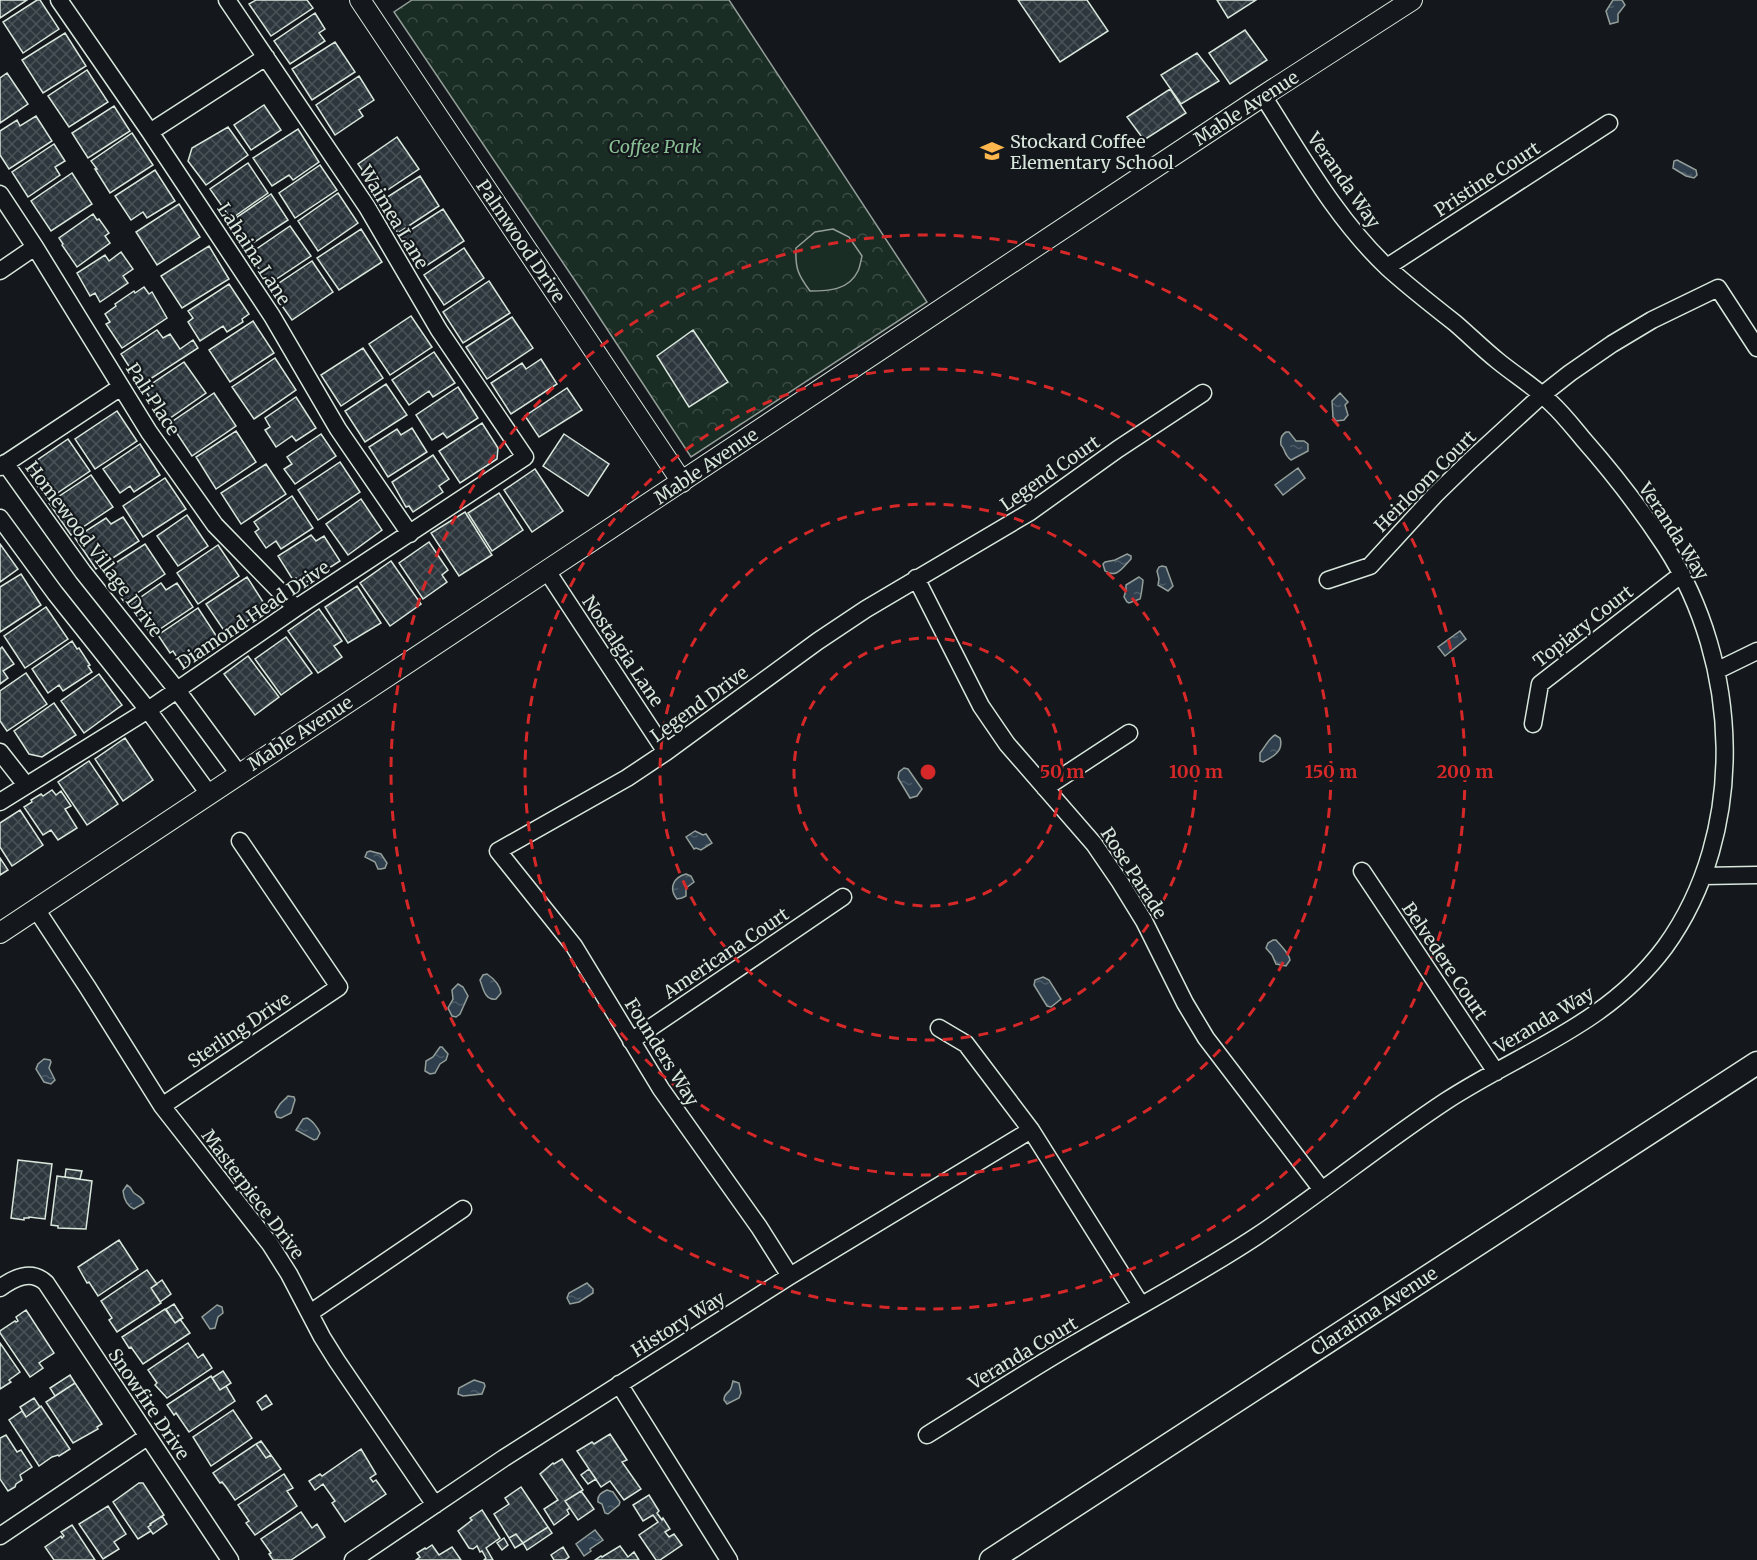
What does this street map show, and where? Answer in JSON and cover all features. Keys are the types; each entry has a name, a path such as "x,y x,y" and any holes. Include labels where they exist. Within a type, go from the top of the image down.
{"main road":[{"name":"Claratina Avenue","path":"991,1560 1757,1064"}],"street":[{"name":"Lahaina Lane","path":"59,0 272,316 338,429 410,534"},
{"name":"Waimea Lane","path":"227,0 367,207 439,330 525,457"},
{"name":"Palmwood Drive","path":"360,0 682,482"},
{"name":"Mable Avenue","path":"0,933 1404,2"},
{"path":"150,132 266,57"},
{"name":"Veranda Way","path":"1141,1305 1257,1236 1446,1101 1581,1024 1611,1004 1638,978 1664,947 1684,917 1703,876 1717,830 1724,783 1726,759 1716,671 1693,598 1682,574 1633,500 1552,403 1493,357 1388,267 1359,237 1334,206 1263,96"},
{"name":"Pristine Court","path":"1388,267 1609,123"},
{"name":"Pali Place","path":"0,194 150,432 215,525 296,608"},
{"path":"0,271 35,248"},
{"name":"Heirloom Court","path":"1328,579 1370,566 1436,495 1542,395 1612,344 1652,320 1718,288 1757,348"},
{"path":"2,465 121,387"},
{"name":"Legend Court","path":"916,578 1030,512 1118,449 1203,393"},
{"name":"Diamond Head Drive","path":"0,802 148,710 296,608 525,457"},
{"name":"Homewood Village Drive","path":"2,465 177,690 238,774"},
{"path":"0,518 54,593 148,710 209,794"},
{"name":"Nostalgia Lane","path":"547,571 666,752"},
{"name":"Topiary Court","path":"1533,724 1540,684 1682,574"},
{"name":"Legend Drive","path":"498,851 608,789 666,752 818,641 916,578"},
{"name":"Rose Parade","path":"916,578 981,706 1007,744 1094,844 1144,921 1185,1003 1206,1038 1322,1190"},
{"path":"1716,671 1757,651"},
{"path":"1045,788 1129,733"},
{"path":"0,752 26,785"},
{"name":"Sterling Drive","path":"162,1106 339,987 240,841"},
{"name":"Founders Way","path":"498,851 574,946 661,1089 759,1227 790,1276"},
{"name":"Belvedere Court","path":"1362,872 1496,1072"},
{"path":"1703,876 1757,875"},
{"name":"Americana Court","path":"631,1041 843,897"},
{"name":"Masterpiece Drive","path":"36,909 162,1106 270,1244 337,1361 435,1506"},
{"path":"939,1028 966,1044 1031,1130 1141,1305"},
{"name":"History Way","path":"353,1560 619,1384 790,1276 1031,1130"},
{"path":"310,1313 463,1209"},
{"name":"Snowfire Drive","path":"0,1288 17,1278 31,1276 46,1283 230,1560"},
{"name":"Veranda Court","path":"927,1435 1055,1355 1141,1305"},
{"path":"619,1384 729,1560"},
{"path":"0,1536 147,1437"}],"green space":[{"name":"Coffee Park","path":"412,0 729,0 927,302 691,457 394,12"},
{"path":"833,229 849,237 862,256 859,269 844,286 831,290 810,291 798,271 796,248 815,232"}],"water":[{"path":"1613,0 1622,0 1625,5 1618,14 1618,22 1610,24 1606,11"},
{"path":"1677,160 1696,170 1697,175 1694,178 1686,176 1673,168 1674,161"},
{"path":"1340,393 1348,402 1345,405 1348,415 1344,420 1336,421 1333,417 1332,401"},
{"path":"1289,432 1296,441 1304,441 1308,444 1308,451 1291,460 1288,458 1281,445 1282,436"},
{"path":"1298,468 1305,478 1283,495 1275,485"},
{"path":"1127,554 1131,556 1131,559 1120,571 1113,574 1105,571 1103,564 1105,562"},
{"path":"1162,566 1166,567 1173,586 1168,591 1158,585 1157,571"},
{"path":"1139,577 1143,580 1140,599 1129,603 1124,597 1126,585"},
{"path":"1460,631 1466,639 1445,656 1438,647"},
{"path":"1275,735 1280,738 1279,750 1270,758 1263,762 1260,761 1260,753"},
{"path":"904,768 908,769 922,789 917,796 910,798 898,778 899,772"},
{"path":"695,831 706,834 712,843 701,850 694,849 686,837"},
{"path":"370,851 381,854 387,863 385,868 378,869 375,862 365,857"},
{"path":"686,874 691,876 694,882 686,888 686,896 677,899 673,891 674,884 678,878"},
{"path":"1273,940 1276,940 1288,955 1290,960 1286,966 1276,964 1266,948"},
{"path":"487,974 496,982 500,990 501,993 496,999 489,998 482,987 480,980 483,975"},
{"path":"1043,977 1049,980 1061,999 1051,1007 1047,1006 1034,985 1035,980"},
{"path":"458,984 463,987 468,996 460,1014 456,1017 452,1016 448,1008 453,999 452,990"},
{"path":"440,1047 448,1054 446,1060 440,1064 435,1073 430,1074 425,1071 426,1061 433,1057"},
{"path":"44,1059 51,1062 49,1068 55,1080 51,1084 44,1082 36,1069"},
{"path":"288,1096 294,1097 295,1100 291,1113 281,1118 277,1117 275,1112"},
{"path":"307,1118 313,1122 320,1133 317,1139 314,1140 296,1130 303,1119"},
{"path":"127,1185 144,1203 134,1209 124,1197 123,1191"},
{"path":"587,1283 593,1289 593,1293 579,1302 570,1304 567,1298 569,1293"},
{"path":"217,1305 222,1307 223,1313 218,1317 215,1328 210,1329 202,1317"},
{"path":"474,1380 484,1383 482,1394 463,1396 458,1394 459,1388"},
{"path":"733,1381 739,1383 741,1393 739,1398 727,1404 724,1397 731,1389"},
{"path":"607,1490 613,1492 620,1502 608,1514 598,1502 600,1494"},
{"path":"595,1530 603,1540 584,1556 576,1544"}],"building":[{"path":"0,0 27,0 0,18"},
{"path":"40,0 59,29 23,53 3,22"},
{"path":"256,0 307,0 313,8 271,36 249,4"},
{"path":"1018,0 1087,0 1108,31 1060,62"},
{"path":"1217,0 1256,0 1228,18"},
{"path":"315,13 325,29 319,33 325,41 290,64 274,41"},
{"path":"1245,30 1267,60 1230,84 1209,53"},
{"path":"65,33 86,66 43,93 22,60"},
{"path":"335,42 355,72 312,100 292,69"},
{"path":"1197,53 1219,81 1181,104 1161,75"},
{"path":"87,70 108,102 69,127 48,96"},
{"path":"7,73 28,104 0,123 0,78"},
{"path":"359,76 374,100 359,110 363,116 335,135 316,105"},
{"path":"1170,89 1186,113 1144,140 1127,117"},
{"path":"264,105 281,130 251,150 234,125"},
{"path":"114,106 130,131 88,158 72,133"},
{"path":"36,116 52,141 9,169 0,155 0,131 17,120 20,126"},
{"path":"228,127 248,155 206,185 188,161 192,148"},
{"path":"298,129 319,162 293,180 289,175 272,186 253,158"},
{"path":"132,133 153,165 110,193 91,161"},
{"path":"397,137 419,169 380,195 358,164"},
{"path":"54,144 65,161 55,167 60,175 28,197 12,172"},
{"path":"248,163 268,193 231,219 210,189"},
{"path":"320,165 337,190 295,218 279,193"},
{"path":"155,170 175,201 147,218 143,212 131,220 115,196"},
{"path":"72,173 92,204 51,231 31,201"},
{"path":"420,176 439,206 398,233 378,203"},
{"path":"338,193 358,223 318,251 298,221"},
{"path":"271,194 288,220 247,247 230,222"},
{"path":"179,204 200,237 157,265 136,232"},
{"path":"443,209 464,241 423,268 401,236"},
{"path":"93,214 109,233 105,236 110,243 77,267 59,238"},
{"path":"290,226 311,256 269,284 249,254"},
{"path":"361,229 382,262 339,290 317,258"},
{"path":"209,246 229,279 182,308 161,276"},
{"path":"464,248 484,278 444,305 424,275"},
{"path":"121,252 133,269 123,276 128,283 100,302 95,293 90,296 77,273 105,255 109,261"},
{"path":"312,261 333,292 292,320 270,289"},
{"path":"489,281 510,313 463,343 443,312"},
{"path":"229,284 249,314 242,319 243,322 227,332 223,326 200,341 188,322 193,318 188,311"},
{"path":"144,287 149,294 152,292 167,318 122,348 106,324 110,322 105,314 116,306 115,304"},
{"path":"411,316 432,347 390,375 369,344"},
{"path":"512,317 533,348 487,379 466,347"},
{"path":"253,321 274,353 230,382 209,350"},
{"path":"157,330 163,338 170,334 180,349 193,340 198,348 141,385 121,354"},
{"path":"693,330 728,382 689,407 657,356"},
{"path":"363,348 383,378 341,406 321,375"},
{"path":"434,352 455,383 433,397 429,391 409,405 392,380"},
{"path":"275,358 296,390 254,419 232,387"},
{"path":"541,359 557,384 511,414 491,383 522,363 526,369"},
{"path":"184,362 206,393 166,421 144,389"},
{"path":"386,384 407,415 365,442 345,411"},
{"path":"458,387 478,418 447,438 443,433 432,440 416,415"},
{"path":"567,388 582,410 539,437 525,416"},
{"path":"214,393 236,426 192,456 170,423"},
{"path":"296,397 316,428 296,441 292,436 276,447 265,430 270,427 265,418"},
{"path":"117,411 137,441 95,469 75,439"},
{"path":"482,423 498,448 497,459 460,483 439,451"},
{"path":"412,428 427,452 388,477 369,447 397,429 401,435"},
{"path":"236,431 256,462 216,489 196,457"},
{"path":"321,434 336,456 295,484 284,469 292,464 287,457"},
{"path":"564,434 609,464 588,496 543,466"},
{"path":"68,439 90,471 47,500 30,475 30,465"},
{"path":"140,444 160,475 134,492 130,486 120,493 103,469"},
{"path":"433,455 449,479 439,486 443,492 413,512 409,506 406,507 392,482"},
{"path":"340,462 360,492 318,520 298,490"},
{"path":"266,464 286,494 241,524 221,493"},
{"path":"535,469 563,511 532,532 504,490"},
{"path":"91,475 113,507 71,535 49,503"},
{"path":"165,478 186,509 143,537 123,506"},
{"path":"499,493 523,530 492,551 468,513"},
{"path":"292,496 313,528 281,549 276,541 266,548 255,532 259,529 254,522"},
{"path":"361,499 382,530 348,555 326,524"},
{"path":"465,512 492,555 459,576 431,533"},
{"path":"187,515 208,546 178,566 157,536"},
{"path":"123,517 139,541 96,569 75,538 106,518 111,524"},
{"path":"311,535 316,541 324,536 340,561 301,586 296,578 293,580 278,556"},
{"path":"429,542 448,570 442,575 447,582 423,599 399,563"},
{"path":"0,544 18,569 0,582"},
{"path":"145,544 165,574 124,602 103,571"},
{"path":"218,545 239,576 198,604 177,573"},
{"path":"391,561 421,604 390,626 360,583"},
{"path":"21,574 41,605 0,632 0,587"},
{"path":"247,577 267,608 232,631 228,626 223,629 206,604"},
{"path":"161,583 166,590 177,583 193,607 151,635 131,604"},
{"path":"357,586 381,623 348,643 325,607"},
{"path":"46,607 68,639 25,668 4,636"},
{"path":"198,608 219,640 182,665 173,651 170,653 158,635"},
{"path":"319,609 342,641 334,646 342,657 318,673 288,631"},
{"path":"286,637 312,673 281,695 255,659"},
{"path":"72,641 90,665 88,666 92,672 63,691 59,685 48,693 32,669"},
{"path":"2,647 14,664 3,671 8,678 0,684 0,649"},
{"path":"248,656 279,697 255,715 224,674"},
{"path":"26,673 47,704 7,731 0,721 0,691"},
{"path":"99,674 122,705 84,733 61,701"},
{"path":"54,703 76,735 42,757 29,754 14,731"},
{"path":"125,738 153,780 123,801 95,759"},
{"path":"89,761 118,804 87,825 58,782"},
{"path":"52,790 56,795 61,791 71,806 65,809 77,828 58,840 51,830 43,835 24,807 32,802 31,800"},
{"path":"20,810 43,845 12,866 0,847 0,823"},
{"path":"0,858 8,870 0,875"},
{"path":"18,1160 52,1164 45,1219 11,1218"},
{"path":"66,1169 82,1171 80,1179 65,1177"},
{"path":"57,1176 92,1181 86,1229 58,1228 58,1226 51,1225"},
{"path":"119,1240 138,1269 98,1296 78,1267"},
{"path":"147,1270 157,1284 151,1288 161,1303 117,1332 109,1320 112,1318 101,1301"},
{"path":"162,1280 171,1294 160,1302 151,1288"},
{"path":"174,1304 183,1318 175,1323 166,1309"},
{"path":"165,1309 175,1323 180,1319 190,1333 143,1364 122,1337"},
{"path":"26,1310 54,1353 39,1363 43,1368 30,1377 0,1333 18,1321 16,1317"},
{"path":"0,1343 20,1372 0,1389"},
{"path":"188,1343 198,1358 203,1354 212,1368 167,1398 155,1385 157,1383 148,1370"},
{"path":"223,1371 231,1383 220,1390 212,1378"},
{"path":"70,1375 75,1383 55,1396 50,1388"},
{"path":"211,1376 220,1390 226,1386 235,1401 189,1432 176,1413 174,1415 167,1405"},
{"path":"75,1383 102,1424 97,1427 98,1429 73,1443 46,1402"},
{"path":"266,1395 272,1404 262,1410 257,1402"},
{"path":"34,1398 40,1407 26,1417 20,1407"},
{"path":"41,1406 70,1449 39,1466 9,1420 22,1411 26,1417"},
{"path":"233,1410 252,1438 211,1466 193,1437"},
{"path":"610,1434 627,1460 622,1462 641,1489 624,1500 610,1481 601,1487 577,1451"},
{"path":"6,1435 17,1452 21,1450 32,1467 20,1475 22,1480 8,1491 0,1479 0,1438"},
{"path":"261,1441 271,1455 266,1458 256,1444"},
{"path":"256,1444 266,1458 271,1455 281,1469 235,1500 213,1473"},
{"path":"361,1449 376,1474 370,1478 373,1482 376,1480 386,1494 345,1522 332,1503 335,1501 323,1484 315,1490 309,1481 320,1474 322,1476"},
{"path":"562,1459 583,1490 565,1501 570,1508 567,1510 569,1514 554,1525 544,1509 558,1500 540,1474"},
{"path":"589,1469 596,1479 588,1484 581,1475"},
{"path":"284,1474 293,1488 287,1491 297,1506 255,1535 246,1523 249,1521 238,1505"},
{"path":"139,1483 143,1483 164,1515 150,1524 148,1527 151,1531 138,1539 113,1502"},
{"path":"521,1487 548,1527 523,1543 516,1534 509,1538 494,1514 509,1504 505,1498"},
{"path":"581,1491 594,1509 578,1520 565,1501"},
{"path":"649,1495 659,1511 657,1513 670,1529 665,1532 669,1537 674,1534 682,1545 660,1560 656,1560 639,1535 658,1522 653,1515 643,1521 633,1505"},
{"path":"108,1506 126,1534 114,1542 119,1549 103,1559 79,1524"},
{"path":"482,1510 500,1538 486,1548 493,1560 484,1560 486,1558 477,1546 473,1549 469,1548 458,1531 472,1520 470,1518"},
{"path":"301,1512 312,1528 317,1524 325,1537 291,1560 273,1560 261,1539"},
{"path":"162,1516 167,1524 153,1534 148,1527"},
{"path":"72,1525 95,1560 54,1560 45,1547 61,1536 62,1538 64,1536 61,1532"},
{"path":"548,1527 552,1533 527,1550 523,1543"},
{"path":"516,1534 523,1543 515,1548 509,1538"},
{"path":"504,1538 508,1545 502,1550 497,1543"},
{"path":"432,1545 439,1555 452,1547 461,1560 416,1560 420,1557 417,1553"},
{"path":"620,1546 628,1557 634,1552 639,1560 595,1560 602,1557"},
{"path":"563,1547 569,1557 565,1560 554,1560 551,1555"}],"place":[{"name":"Stockard Coffee Elementary School","path":"992,151"}]}
